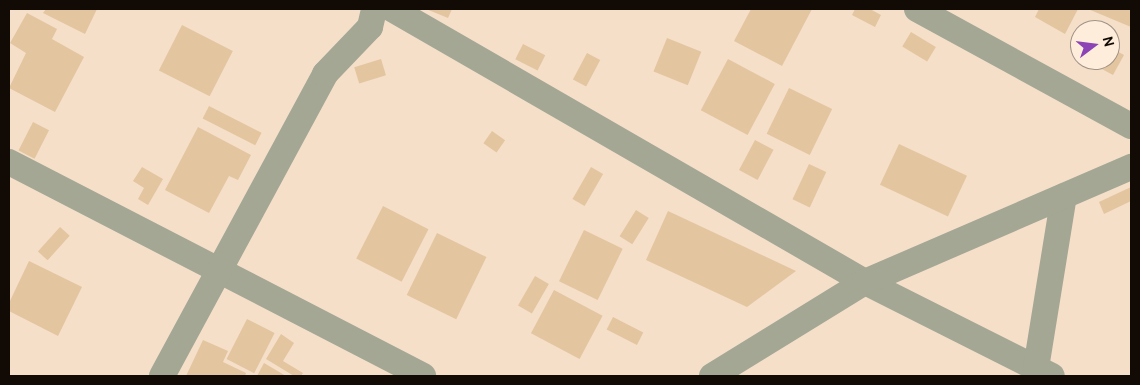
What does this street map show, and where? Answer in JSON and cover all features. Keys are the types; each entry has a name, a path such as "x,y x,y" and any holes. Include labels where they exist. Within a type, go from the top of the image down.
{"street":[{"path":"162,376 325,74 370,28 374,9"},
{"path":"392,9 865,282 1044,372 1064,196"},
{"path":"917,9 1131,126"},
{"path":"9,162 423,376"},
{"path":"712,376 865,282 1131,167"}],"building":[{"path":"46,9 97,9 85,34 43,13"},
{"path":"426,9 452,9 448,18"},
{"path":"751,9 812,9 782,66 734,41"},
{"path":"855,9 870,9 881,15 875,27 852,15"},
{"path":"1039,9 1078,9 1072,20 1070,20 1065,34 1035,17"},
{"path":"1088,9 1131,9 1131,27 1120,22 1120,20 1114,20"},
{"path":"27,13 57,29 52,39 84,57 55,112 9,88 26,53 10,43"},
{"path":"182,25 233,51 210,96 159,70"},
{"path":"911,32 936,47 927,62 902,47"},
{"path":"667,38 701,52 688,85 654,71"},
{"path":"523,44 545,55 538,70 515,59"},
{"path":"587,53 600,60 586,87 573,79"},
{"path":"1120,53 1124,55 1120,62"},
{"path":"381,59 386,75 359,83 354,67"},
{"path":"728,59 775,84 748,135 701,110"},
{"path":"1104,70 1116,70 1113,75"},
{"path":"789,88 832,109 810,155 767,134"},
{"path":"209,106 262,133 255,145 203,118"},
{"path":"33,122 49,130 35,159 18,151"},
{"path":"198,127 251,155 238,180 229,176 209,213 165,190"},
{"path":"492,131 505,140 497,152 483,143"},
{"path":"755,140 774,150 758,180 739,170"},
{"path":"899,144 967,176 948,216 880,185"},
{"path":"809,164 826,172 810,207 793,199"},
{"path":"142,167 163,179 148,205 138,199 144,188 133,181"},
{"path":"591,167 603,174 585,206 572,199"},
{"path":"1131,187 1131,201 1104,214 1099,202"},
{"path":"383,206 428,229 402,282 356,259"},
{"path":"636,210 649,218 632,244 620,236"},
{"path":"668,211 796,271 747,307 646,260"},
{"path":"60,227 70,236 48,260 38,252"},
{"path":"584,230 623,249 598,300 559,281"},
{"path":"437,233 486,257 456,319 407,295"},
{"path":"29,261 82,287 58,336 9,311 9,303"},
{"path":"535,276 549,284 532,313 518,305"},
{"path":"554,290 603,316 580,359 531,333"},
{"path":"613,317 643,332 637,345 607,329"},
{"path":"247,319 275,333 254,373 227,359"},
{"path":"281,334 294,343 283,361 303,373 301,376 294,376 266,359"},
{"path":"203,340 228,351 223,362 246,373 245,376 186,376"},
{"path":"264,363 286,376 257,376"}]}
